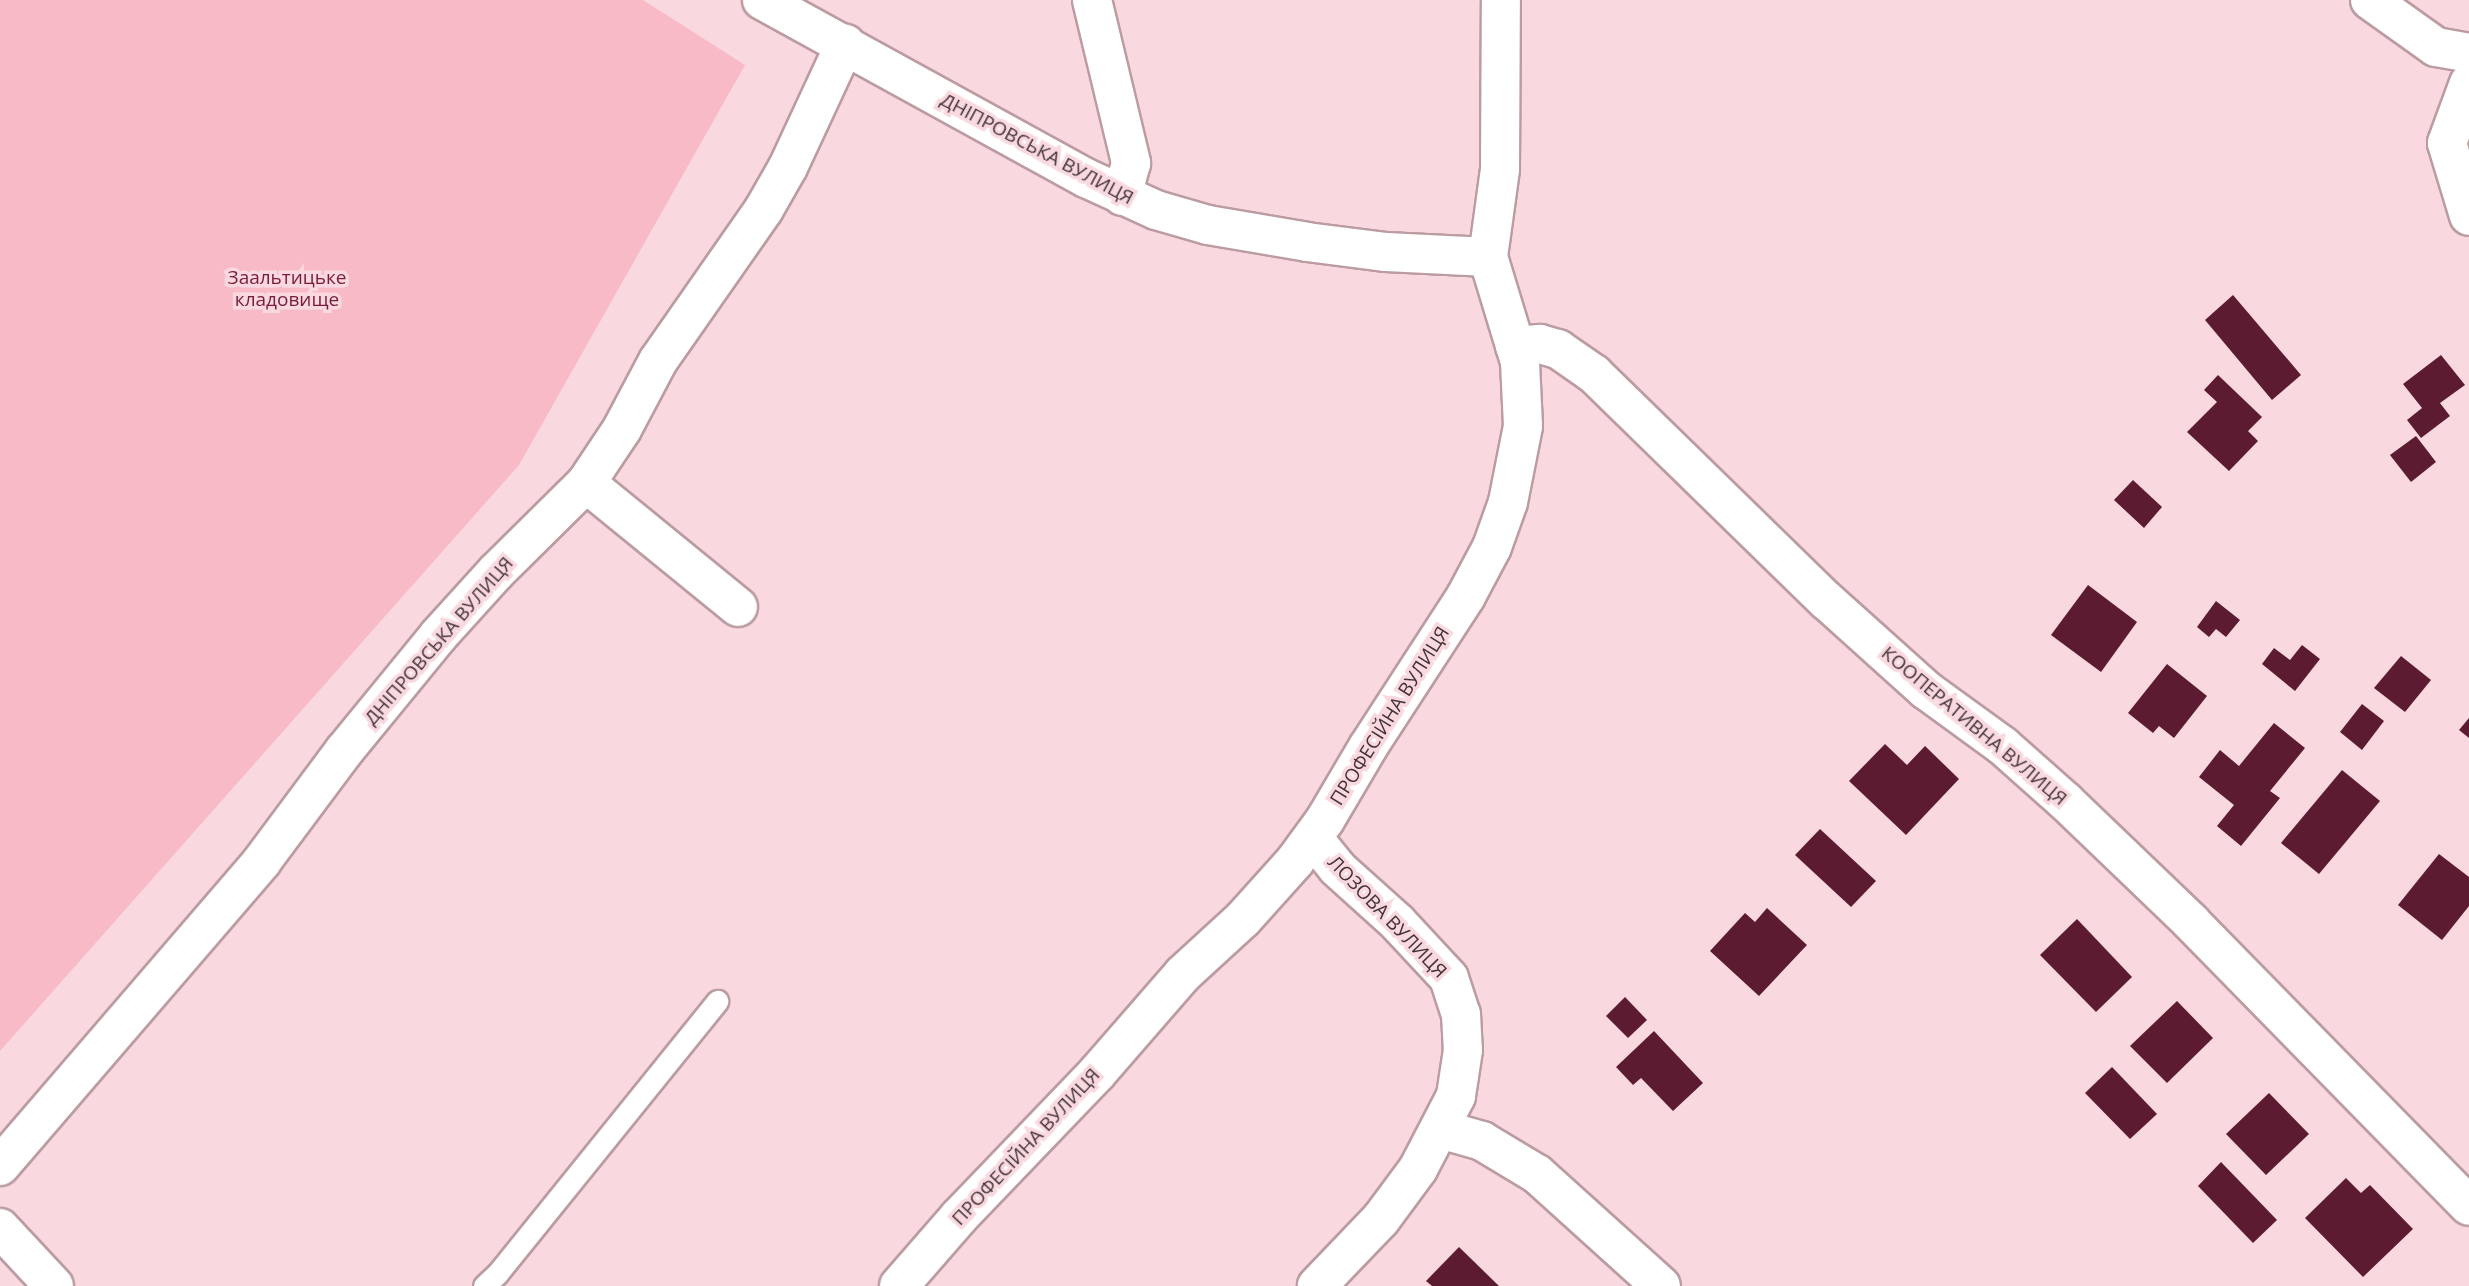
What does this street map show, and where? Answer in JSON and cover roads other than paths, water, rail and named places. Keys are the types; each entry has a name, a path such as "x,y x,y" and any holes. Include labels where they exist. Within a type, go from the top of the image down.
{"street":[{"name":"ДНІПРОВСЬКА ВУЛИЦЯ","path":"762,0 1122,196 1175,217 1251,233 1385,252 1488,257"},
{"path":"1092,0 1131,163 1122,196"},
{"name":"ПРОФЕСІЙНА ВУЛИЦЯ","path":"899,1286 959,1217 1097,1073 1183,974 1243,919 1313,838 1466,596 1502,525 1517,470 1523,426 1523,385 1515,346 1488,257 1500,169 1501,0"},
{"path":"2370,0 2436,47 2469,53"},
{"name":"ДНІПРОВСЬКА ВУЛИЦЯ","path":"0,1166 262,861 344,751 460,611 586,483 621,429 658,361 764,209 788,167 845,44"},
{"path":"2469,83 2447,143 2469,216"},
{"name":"КООПЕРАТИВНА ВУЛИЦЯ","path":"1515,346 1540,344 1558,348 1594,374 1837,610 1926,690 2003,746 2065,801 2191,922 2415,1154 2469,1206"},
{"path":"586,483 738,607"},
{"name":"ЛОЗОВА ВУЛИЦЯ","path":"1313,838 1337,868 1397,922 1449,978 1461,1014 1462,1069 1456,1096 1418,1169 1381,1219 1317,1286"},
{"path":"1440,1129 1482,1141 1537,1174 1661,1286"},
{"path":"0,1228 54,1286"}],"lane":[{"path":"484,1286 497,1274 717,1001"}],"park label":[{"name":"Заальтицьке кладовище","path":"287,289"}]}
